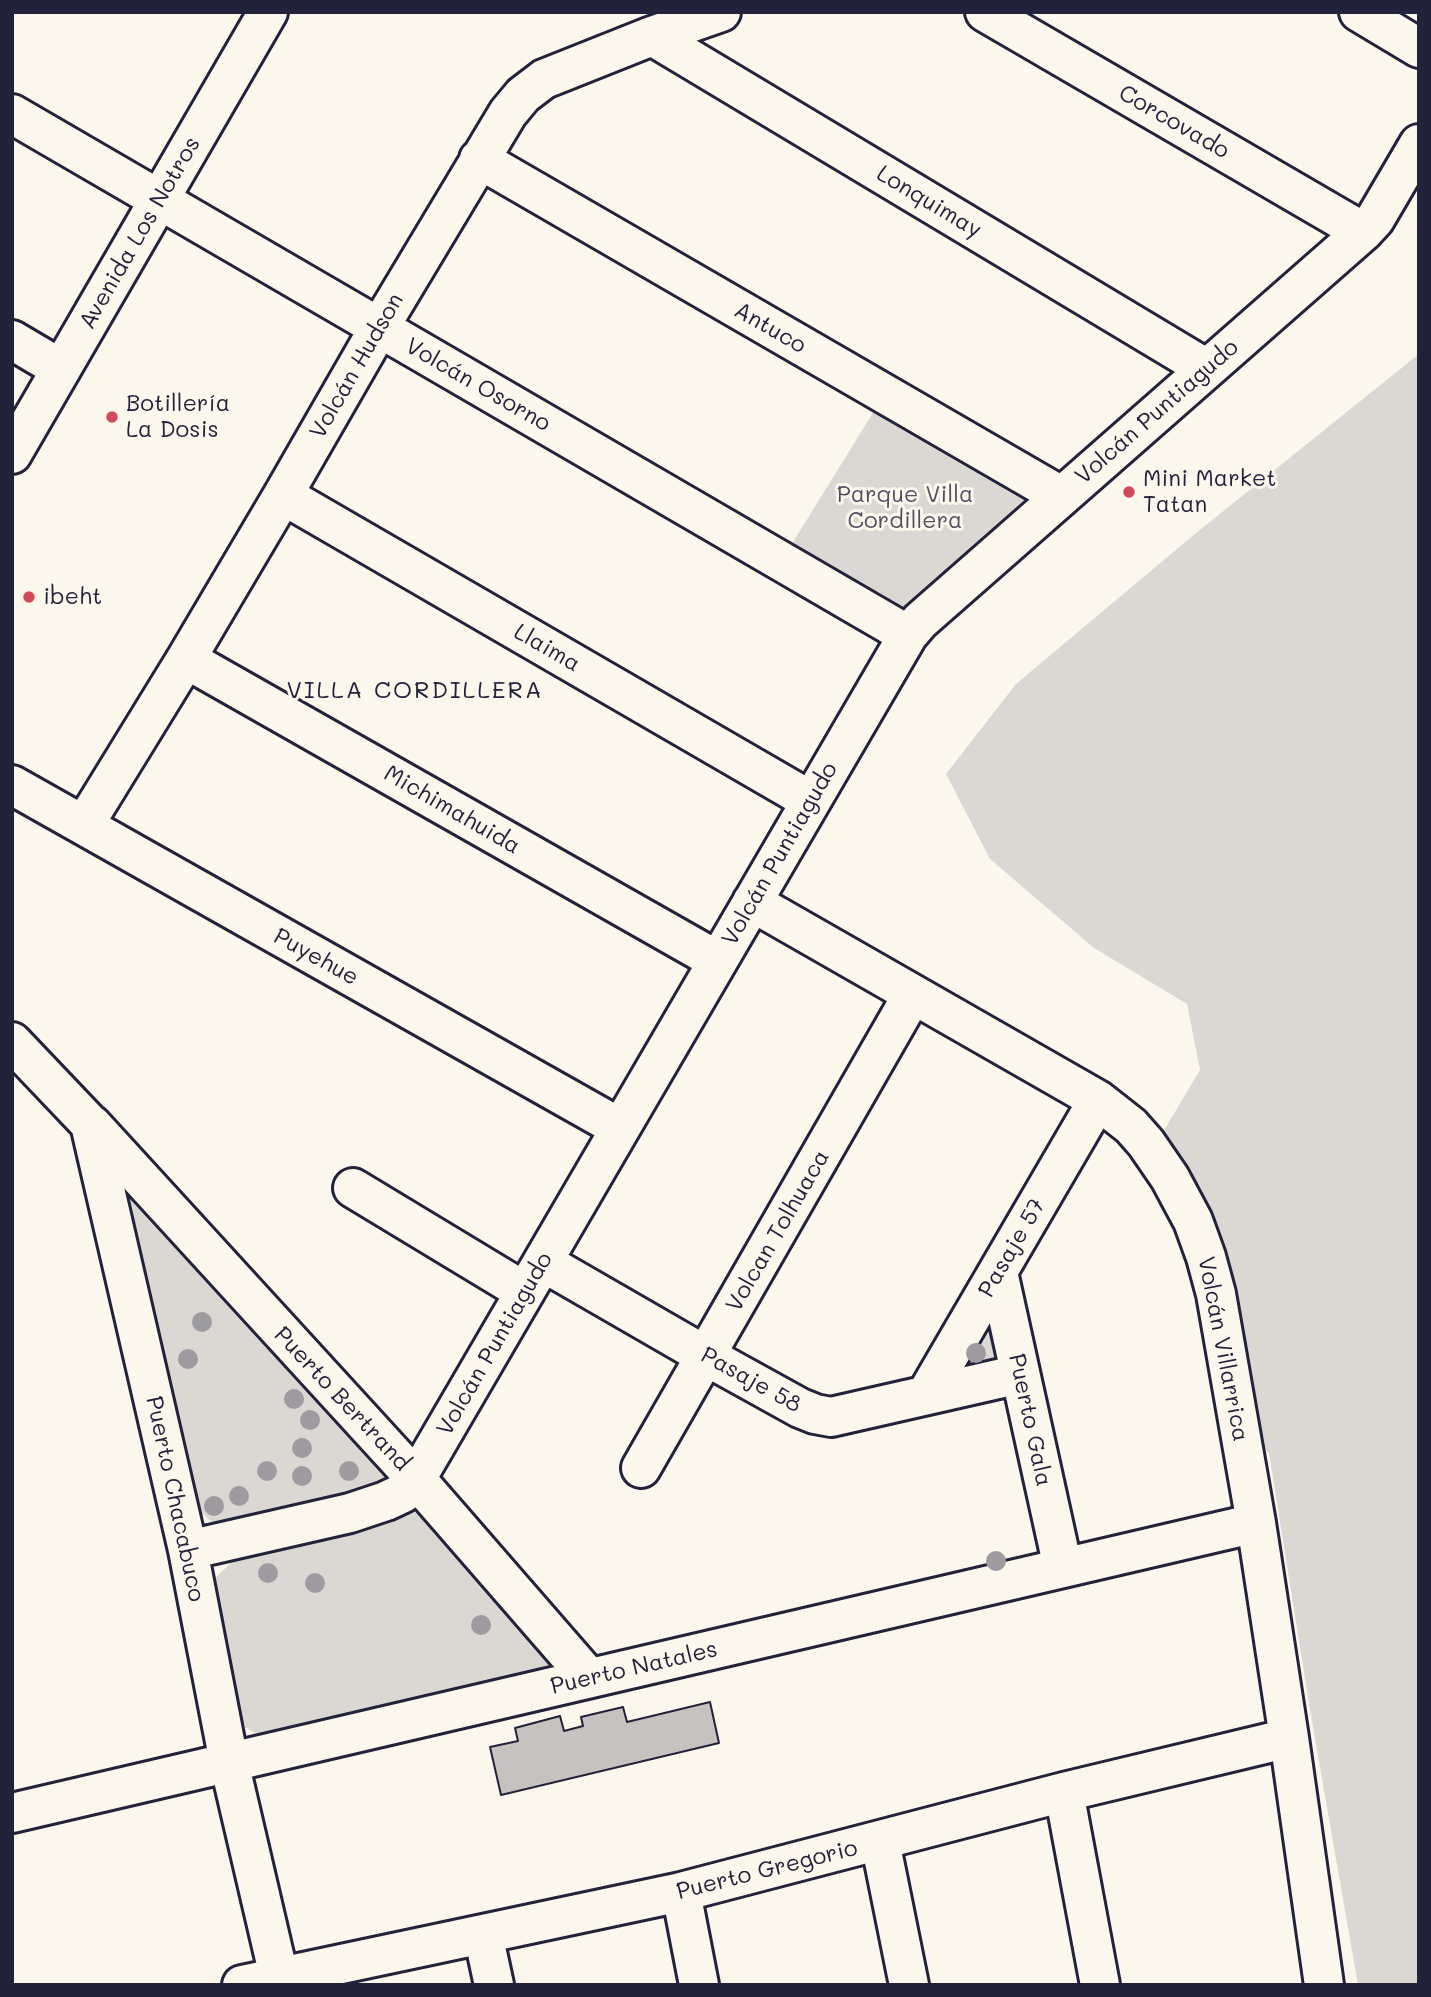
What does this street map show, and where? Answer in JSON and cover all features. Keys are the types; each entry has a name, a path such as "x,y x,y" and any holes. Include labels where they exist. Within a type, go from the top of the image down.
{"street":[{"name":"Avenida Los Notros","path":"12,454 268,12"},
{"name":"Volcán Hudson","path":"83,825 284,495 379,327 508,113 523,95 544,79 721,12"},
{"name":"Corcovado","path":"985,12 1363,232"},
{"path":"1359,12 1419,48"},
{"name":"Lonquimay","path":"652,36 1207,369"},
{"name":"Volcán Osorno","path":"12,114 908,635"},
{"name":"Volcán Puntiagudo","path":"188,1550 349,1513 403,1493 416,1479 908,635 920,621 1061,496 1363,232 1375,219 1419,144"},
{"name":"Antuco","path":"479,159 1061,496"},
{"path":"12,341 61,369"},
{"name":"Llaima","path":"284,495 811,801"},
{"name":"Michimahuida","path":"186,659 718,961"},
{"name":"Puyehue","path":"12,785 620,1128"},
{"name":"Volcán Villarrica","path":"752,902 1098,1100 1131,1126 1158,1160 1193,1221 1216,1294 1256,1523 1324,1985"},
{"name":"Volcan Tolhuaca","path":"641,1468 914,994"},
{"path":"12,1042 90,1124"},
{"name":"Pasaje 57","path":"926,1395 1098,1100"},
{"name":"Puerto Bertrand","path":"90,1124 416,1479 589,1678"},
{"name":"Puerto Chacabuco","path":"90,1124 188,1550 229,1762 280,1981"},
{"name":"Pasaje 58","path":"353,1188 534,1277 706,1356 815,1414 831,1416 1020,1374"},
{"name":"Puerto Gala","path":"998,1272 1063,1568"},
{"name":"Puerto Natales","path":"12,1812 1256,1523"},
{"name":"Puerto Gregorio","path":"242,1985 280,1981 681,1892 1065,1792 1289,1738"},
{"path":"1065,1792 1100,1985"},
{"path":"880,1841 909,1985"},
{"path":"681,1892 699,1985"},
{"path":"483,1934 494,1985"}],"green space":[{"path":"1419,354 1419,1985 1358,1985 1269,1453 1261,1446 1252,1374 1240,1320 1230,1290 1172,1167 1163,1132 1200,1070 1187,1004 1094,948 990,859 946,774 1016,684 1196,533"},
{"name":"Parque Villa Cordillera","path":"879,403 1039,494 905,613 790,547"},
{"path":"126,1186 385,1470 386,1478 382,1486 217,1525 200,1511"},
{"path":"990,1312 1002,1363 952,1369"},
{"path":"420,1511 550,1660 544,1672 276,1741 243,1726 237,1713 215,1578 231,1563 256,1550"}],"building":[{"path":"710,1702 719,1743 501,1795 490,1747 518,1741 515,1728 560,1716 564,1731 583,1726 581,1717 623,1707 627,1722"}],"place":[{"name":"Botillería La Dosis","path":"112,417"},
{"name":"Mini Market Tatan","path":"1129,492"},
{"name":"ibeht","path":"29,597"}],"district":[{"name":"VILLA CORDILLERA","path":"415,691"}]}
